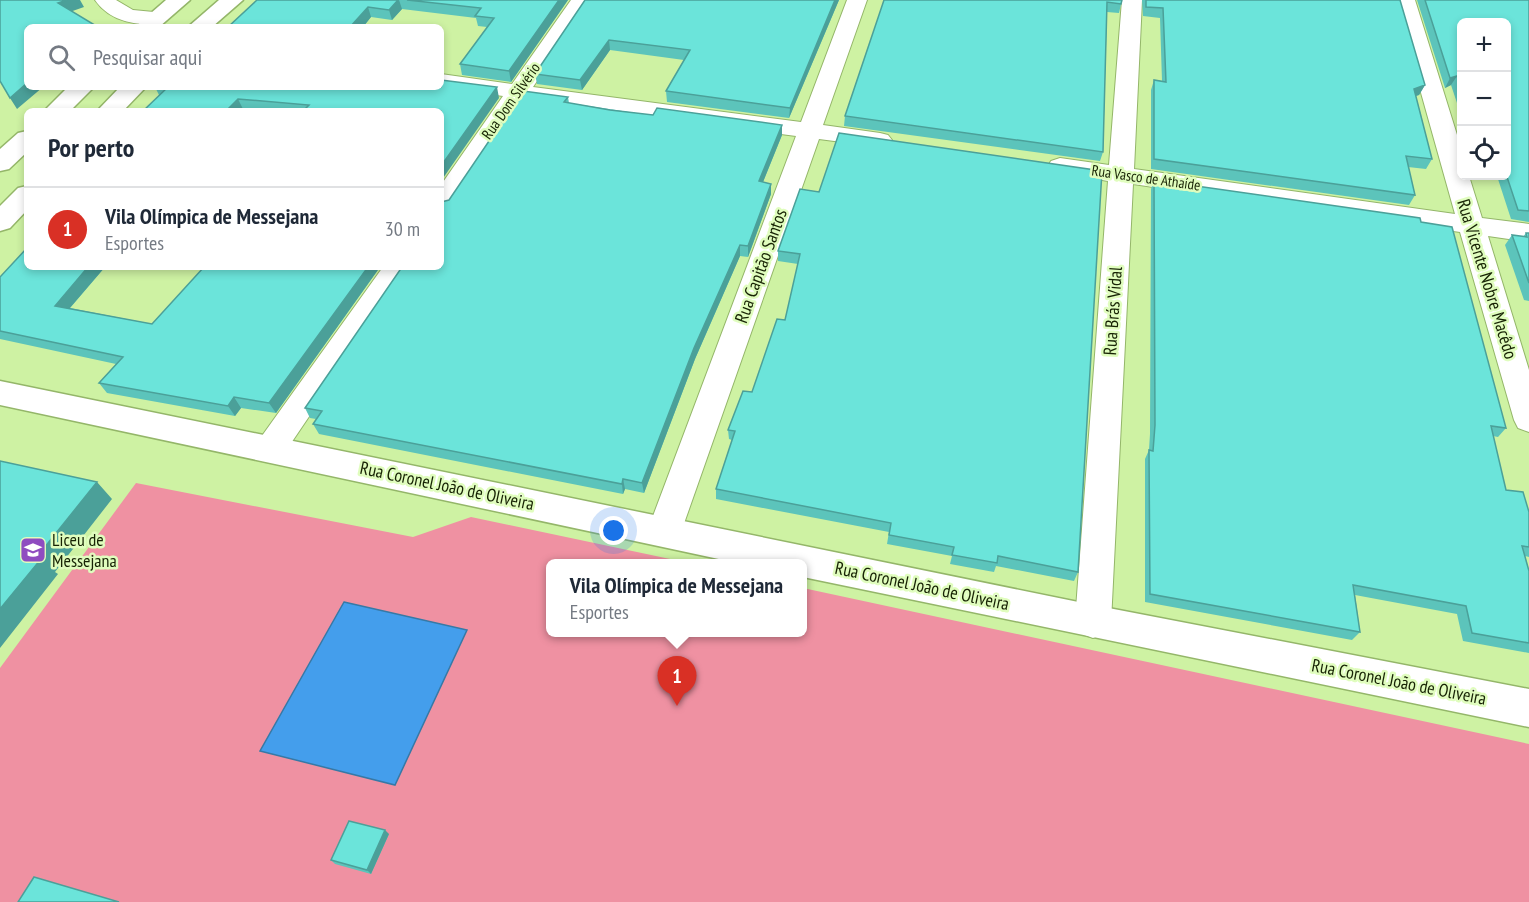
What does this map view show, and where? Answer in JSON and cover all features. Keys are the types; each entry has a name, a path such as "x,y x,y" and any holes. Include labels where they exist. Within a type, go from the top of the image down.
{"main road":[{"path":"151,22 179,0"},
{"path":"203,24 232,0"},
{"path":"59,108 79,90"},
{"path":"112,108 131,90"},
{"path":"0,163 24,141"},
{"path":"0,222 24,197"},
{"name":"Rua Coronel João de Oliveira","path":"0,393 793,559"},
{"name":"Rua Coronel João de Oliveira","path":"807,562 1093,622 1529,708"}],"street":[{"path":"105,0 112,8 128,16 151,22"},
{"name":"Rua Dom Silvério","path":"444,199 581,0"},
{"name":"Rua Capitão Santos","path":"664,532 857,0"},
{"name":"Rua Brás Vidal","path":"1093,622 1132,0"},
{"name":"Rua Vicente Nobre Macêdo","path":"1405,0 1529,420"},
{"path":"444,81 902,143"},
{"name":"Rua Vasco de Athaíde","path":"1041,163 1529,232"},
{"path":"270,449 394,270"}],"shaded area":[{"path":"136,483 413,537 471,517 670,559 546,559 546,637 807,637 807,589 1529,744 1529,902 0,902 0,668"}],"water":[{"path":"344,602 467,630 395,785 260,751"}],"building":[{"path":"0,0 67,0 58,3 93,24 24,24 24,86 10,98 0,81"},
{"path":"257,0 398,0 389,10 368,7 353,24 231,24"},
{"path":"407,0 559,0 509,71 460,64 494,18 475,16 481,8"},
{"path":"585,0 835,0 790,108 666,91 690,50 609,40 580,80 535,74"},
{"path":"884,0 1122,0 1121,4 1107,2 1103,152 845,116"},
{"path":"1146,0 1400,0 1425,85 1414,89 1432,159 1406,156 1415,195 1154,159 1154,80 1166,82 1163,8 1146,7"},
{"path":"1425,0 1529,0 1529,211 1518,210 1508,180 1511,180 1511,18 1457,18 1457,76 1450,78"},
{"path":"444,80 497,87 444,162 444,108 306,108 309,105 238,99 229,108 146,108 165,90 444,90"},
{"path":"523,91 568,97 564,102 610,110 653,115 657,108 782,125 759,181 771,184 748,246 740,245 694,348 642,483 623,479 622,484 313,424 322,411 305,408 400,270 444,270 444,201 449,200"},
{"path":"839,133 1102,171 1078,572 998,556 997,563 952,555 954,547 889,535 891,523 716,489 735,431 728,430 743,391 752,392 777,319 785,320 800,254 778,251 800,189 819,192"},
{"path":"1154,180 1420,218 1421,222 1452,227 1506,428 1491,426 1506,490 1523,492 1529,512 1529,547 1522,546 1529,571 1529,643 1472,633 1466,606 1353,585 1360,632 1150,594 1149,450 1153,451 1155,425"},
{"path":"1526,233 1529,233 1529,283 1512,235 1527,237"},
{"path":"24,251 24,270 85,270 55,306 152,324 201,270 366,270 269,403 234,397 228,406 99,383 123,357 0,331 0,277"},
{"path":"0,461 97,482 36,558 41,559 0,609"},
{"path":"349,821 385,830 367,870 331,860"},
{"path":"34,877 119,902 18,902"}],"place":[{"name":"Liceu de Messejana","path":"33,550"},
{"name":"Vila Olímpica de Messejana","path":"677,706"}]}
